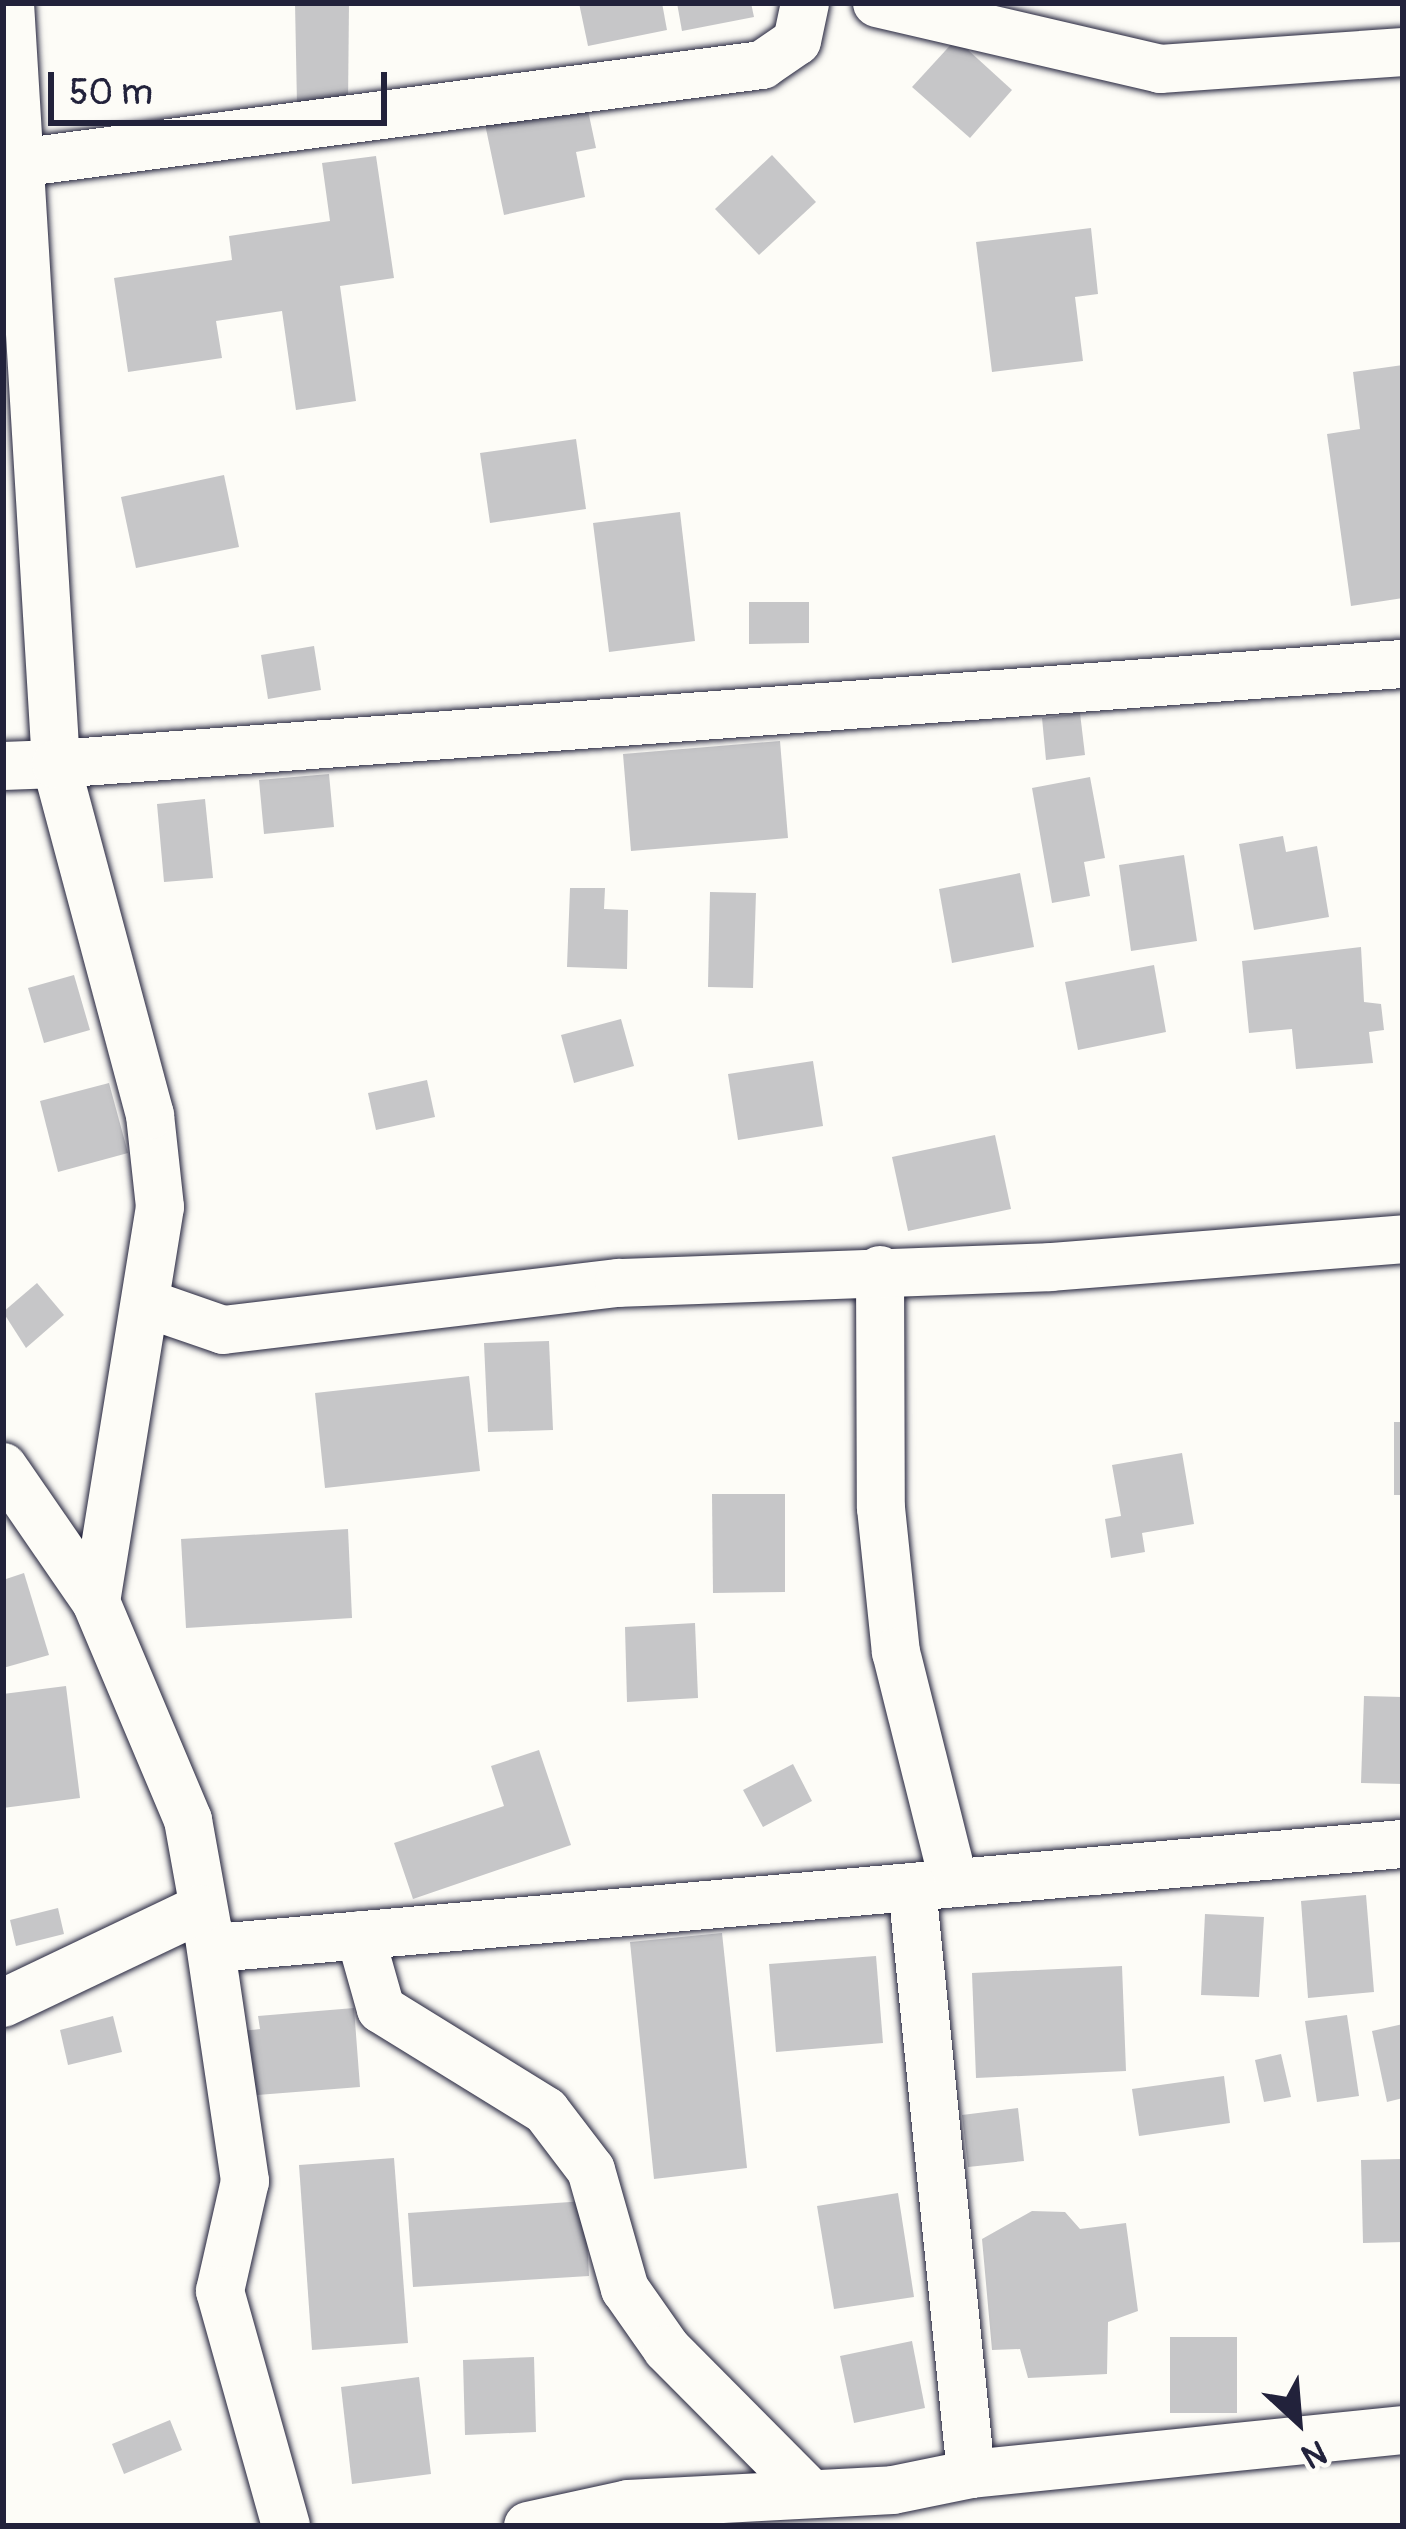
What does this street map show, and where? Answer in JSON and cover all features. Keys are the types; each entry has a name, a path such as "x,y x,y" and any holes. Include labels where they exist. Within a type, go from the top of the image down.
{"street":[{"path":"10,3 14,164 36,373 56,764 150,1115 160,1207 151,1305 125,1393 95,1602"},
{"path":"14,164 762,65 797,41 805,3"},
{"path":"877,3 1160,69 1403,52"},
{"path":"3,412 36,373"},
{"path":"3,766 1403,664"},
{"path":"151,1305 223,1330 619,1283 1403,1240"},
{"path":"880,1270 881,1508 896,1652 933,1885 971,2474"},
{"path":"3,1467 95,1602 188,1820 245,2181 220,2291 286,2526"},
{"path":"204,1923 227,1946 1403,1844"},
{"path":"3,2003 204,1923"},
{"path":"360,1935 381,2009 546,2111 591,2170 625,2289 730,2418 808,2491"},
{"path":"528,2526 808,2491 894,2508 971,2474 1403,2430"}],"building":[{"path":"295,3 349,3 348,104 297,105"},
{"path":"579,3 662,3 667,30 588,46"},
{"path":"677,3 751,3 754,17 682,31"},
{"path":"956,39 1012,90 970,138 912,87"},
{"path":"586,101 596,148 576,152 585,197 504,215 485,124"},
{"path":"772,155 816,202 759,255 715,209"},
{"path":"376,156 394,278 340,286 356,401 296,410 282,311 216,321 222,358 128,372 114,278 232,260 229,236 330,221 322,163"},
{"path":"1091,228 1098,294 1075,297 1083,361 992,372 976,242"},
{"path":"1403,365 1403,598 1351,606 1327,434 1360,429 1353,372"},
{"path":"576,439 586,509 490,523 480,453"},
{"path":"224,475 239,547 136,568 121,497"},
{"path":"680,512 695,641 609,652 593,523"},
{"path":"749,602 809,602 809,643 749,644"},
{"path":"314,646 321,690 268,699 261,655"},
{"path":"1080,713 1085,755 1046,760 1042,718"},
{"path":"780,741 788,838 631,851 623,754"},
{"path":"329,774 334,827 264,834 259,780"},
{"path":"1090,777 1105,858 1084,862 1090,896 1052,903 1032,788"},
{"path":"205,799 213,878 164,882 157,804"},
{"path":"1283,836 1286,852 1317,846 1329,917 1254,930 1239,844"},
{"path":"1184,855 1197,941 1131,951 1119,865"},
{"path":"1020,873 1034,947 952,963 939,889"},
{"path":"570,888 605,888 604,909 628,910 627,969 567,967"},
{"path":"710,892 756,893 753,988 708,987"},
{"path":"1361,947 1364,1002 1381,1004 1384,1030 1369,1032 1373,1063 1296,1069 1292,1029 1249,1033 1242,961"},
{"path":"1154,965 1166,1032 1078,1050 1065,982"},
{"path":"74,975 90,1030 44,1043 28,988"},
{"path":"621,1019 634,1066 574,1083 561,1035"},
{"path":"813,1061 823,1126 738,1140 728,1074"},
{"path":"427,1080 435,1117 376,1130 368,1093"},
{"path":"109,1083 128,1153 58,1172 40,1101"},
{"path":"995,1135 1011,1209 908,1231 892,1157"},
{"path":"37,1283 64,1315 26,1348 3,1312"},
{"path":"549,1341 553,1430 488,1432 484,1343"},
{"path":"469,1376 480,1471 325,1488 315,1393"},
{"path":"1394,1422 1403,1422 1403,1495 1394,1495"},
{"path":"1182,1453 1194,1524 1142,1533 1145,1552 1111,1558 1105,1519 1121,1516 1112,1465"},
{"path":"712,1494 785,1494 785,1592 713,1593"},
{"path":"348,1529 352,1618 186,1628 181,1539"},
{"path":"24,1573 49,1655 3,1668 3,1580"},
{"path":"695,1623 698,1698 627,1702 625,1627"},
{"path":"66,1686 80,1798 3,1808 3,1694"},
{"path":"1364,1696 1403,1697 1403,1784 1361,1783"},
{"path":"539,1750 571,1845 413,1899 394,1843 504,1806 491,1766"},
{"path":"793,1764 812,1801 763,1827 743,1790"},
{"path":"1366,1895 1374,1992 1308,1998 1301,1901"},
{"path":"58,1908 64,1934 16,1946 10,1920"},
{"path":"1205,1914 1264,1917 1259,1997 1201,1995"},
{"path":"722,1933 747,2168 654,2179 630,1942"},
{"path":"876,1956 883,2043 776,2052 769,1964"},
{"path":"1122,1966 1126,2071 976,2078 972,1973"},
{"path":"354,2008 360,2087 246,2096 241,2031 260,2029 258,2016"},
{"path":"1347,2015 1359,2096 1317,2102 1305,2021"},
{"path":"113,2016 122,2052 68,2065 60,2030"},
{"path":"1403,2024 1403,2098 1387,2102 1372,2031"},
{"path":"1281,2054 1291,2097 1264,2102 1255,2060"},
{"path":"1224,2076 1230,2123 1139,2136 1132,2089"},
{"path":"1018,2108 1024,2161 968,2167 962,2115"},
{"path":"394,2158 408,2343 312,2350 299,2165"},
{"path":"1403,2159 1403,2242 1363,2243 1361,2160"},
{"path":"898,2193 914,2297 834,2309 817,2206"},
{"path":"585,2201 589,2276 413,2287 408,2213"},
{"path":"1032,2211 1065,2212 1080,2229 1126,2223 1138,2311 1108,2322 1107,2374 1028,2378 1020,2349 992,2350 982,2239"},
{"path":"1170,2337 1237,2337 1237,2413 1170,2413"},
{"path":"912,2341 925,2408 854,2423 840,2356"},
{"path":"534,2357 536,2432 465,2435 463,2360"},
{"path":"419,2377 431,2474 352,2484 341,2387"},
{"path":"170,2420 182,2450 124,2474 112,2444"}]}
